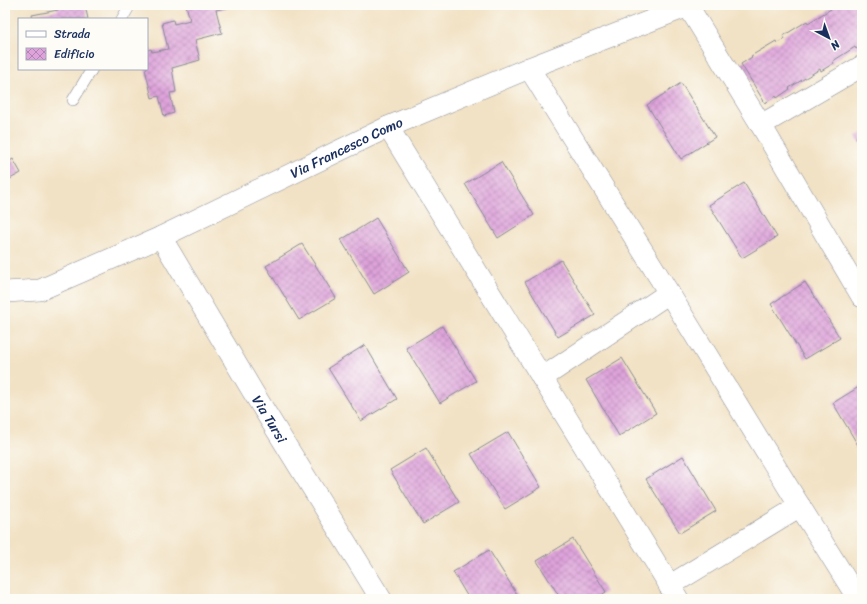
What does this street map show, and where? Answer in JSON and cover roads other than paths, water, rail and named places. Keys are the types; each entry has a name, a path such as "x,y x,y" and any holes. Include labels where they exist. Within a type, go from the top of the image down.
{"street":[{"name":"Via Francesco Como","path":"5,292 40,290 161,236 388,127 529,68 690,5"},
{"path":"690,5 862,297"},
{"path":"761,125 862,66"},
{"path":"529,68 858,599"},
{"path":"388,127 674,592 800,506"},
{"name":"Via Tursi","path":"161,236 253,392 381,599"},
{"path":"542,378 669,293"}],"lane":[{"path":"123,18 130,5"},
{"path":"73,100 91,70"}]}
